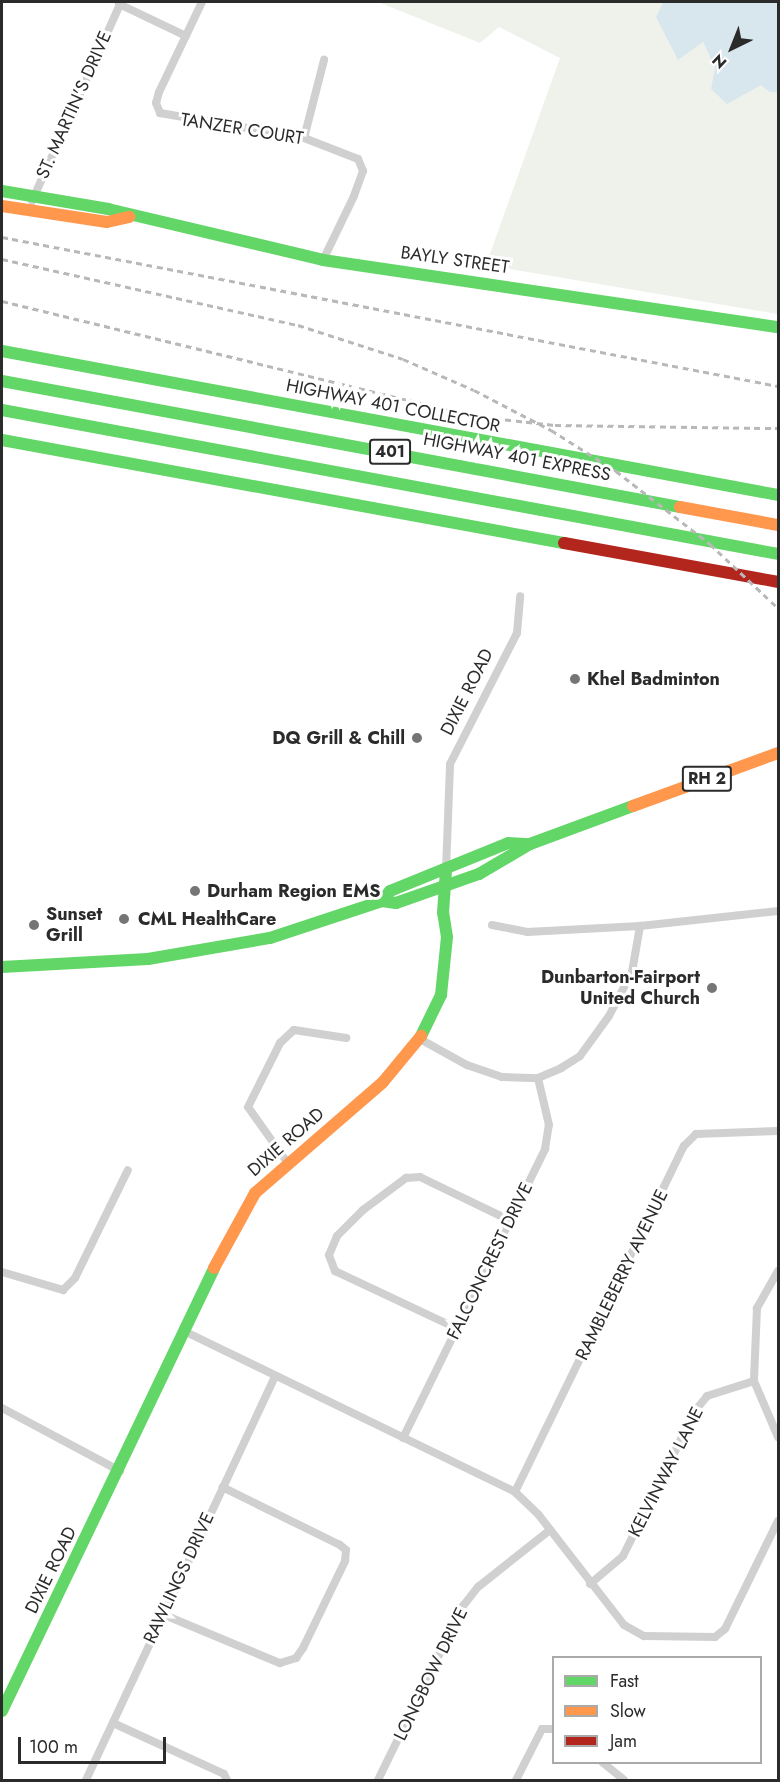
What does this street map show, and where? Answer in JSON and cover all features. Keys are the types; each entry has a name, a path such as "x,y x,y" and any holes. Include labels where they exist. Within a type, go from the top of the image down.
{"main road":[{"name":"BAYLY STREET","path":"2,191 108,209 129,218 323,260 778,327"},
{"name":"BAYLY STREET","path":"2,206 107,222 129,218"},
{"name":"HIGHWAY 401 COLLECTOR","path":"2,351 778,495"},
{"name":"HIGHWAY 401 EXPRESS","path":"2,381 778,525"},
{"name":"401","path":"2,410 778,554"},
{"path":"2,440 778,582"},
{"name":"RH 2","path":"2,967 148,959 270,938 382,901 396,903 446,887 517,855 530,844 778,753"},
{"name":"RH 2","path":"382,901 390,891 508,843 530,844"},
{"name":"DIXIE ROAD","path":"2,1711 120,1471 228,1239 255,1193 287,1162 383,1082 420,1039 441,995 447,937 443,913 446,870"}],"street":[{"name":"TANZER COURT","path":"202,2 159,92 156,103 160,113 304,138 347,152 358,159 363,171 323,260"},
{"path":"120,3 186,36"},
{"name":"ST. MARTIN'S DRIVE","path":"29,209 120,3"},
{"path":"304,138 324,60"},
{"name":"DIXIE ROAD","path":"446,870 450,764 517,633 520,596"},
{"path":"492,925 527,932 640,926 778,910"},
{"path":"420,1039 478,1070 502,1077 538,1078 580,1056 597,1036 632,972 640,926"},
{"path":"287,1162 248,1107 279,1043 294,1030 346,1038"},
{"name":"FALCONCREST DRIVE","path":"403,1438 545,1149 549,1125 538,1078"},
{"name":"RAMBLEBERRY AVENUE","path":"515,1492 684,1146 696,1134 778,1131"},
{"path":"2,1272 63,1290 75,1278 128,1170"},
{"path":"456,1328 335,1271 329,1255 337,1236 363,1210 406,1178 420,1177 509,1220"},
{"path":"778,1271 758,1308 754,1381 778,1437"},
{"path":"186,1332 515,1492 550,1530 624,1625 644,1636 715,1637 726,1629 778,1521"},
{"name":"RAWLINGS DRIVE","path":"86,1780 275,1377"},
{"name":"KELVINWAY LANE","path":"590,1584 623,1556 695,1410 706,1396 754,1381"},
{"path":"2,1408 120,1471"},
{"path":"162,1614 280,1663 288,1661 296,1658 303,1648 345,1561 346,1550 340,1545 222,1486"},
{"name":"LONGBOW DRIVE","path":"378,1780 463,1606 478,1587 550,1530"},
{"path":"113,1723 225,1774 227,1780"},
{"path":"516,1780 542,1729 552,1729"},
{"path":"604,1764 624,1780"}],"shaded area":[{"path":"378,2 663,2 656,17 703,42 715,68 749,70 771,92 778,93 778,314 486,265 560,58 499,27 480,43"},
{"path":"663,2 778,2 778,93 770,92 761,85 727,104 711,89 715,68 703,42 678,60 656,17"}],"railway":[{"path":"2,237 778,386"},
{"path":"2,259 298,325 403,359 474,390 551,430 616,471 710,544 778,608"},
{"path":"2,301 474,416 555,425 778,428"}],"traffic: fast":[{"path":"2,191 108,209 323,260 778,327"},
{"path":"2,351 778,495"},
{"path":"2,381 680,507"},
{"path":"2,410 778,554"},
{"path":"2,440 564,543"},
{"path":"2,967 148,959 270,938 382,901 396,903 479,874 530,844 633,806"},
{"path":"382,901 390,891 508,843 530,844"},
{"path":"421,1036 441,995 447,937 443,913 446,870"},
{"path":"2,1711 214,1268"}],"traffic: slow":[{"path":"2,206 107,222 129,217"},
{"path":"680,507 778,525"},
{"path":"633,806 778,753"},
{"path":"214,1268 255,1193 383,1082 421,1036"}],"traffic: jam":[{"path":"564,543 778,582"}],"place":[{"name":"Khel Badminton","path":"575,679"},
{"name":"DQ Grill & Chill","path":"417,738"},
{"name":"Durham Region EMS","path":"195,891"},
{"name":"CML HealthCare","path":"124,919"},
{"name":"Sunset Grill","path":"34,925"},
{"name":"Dunbarton-Fairport United Church","path":"712,988"}]}
